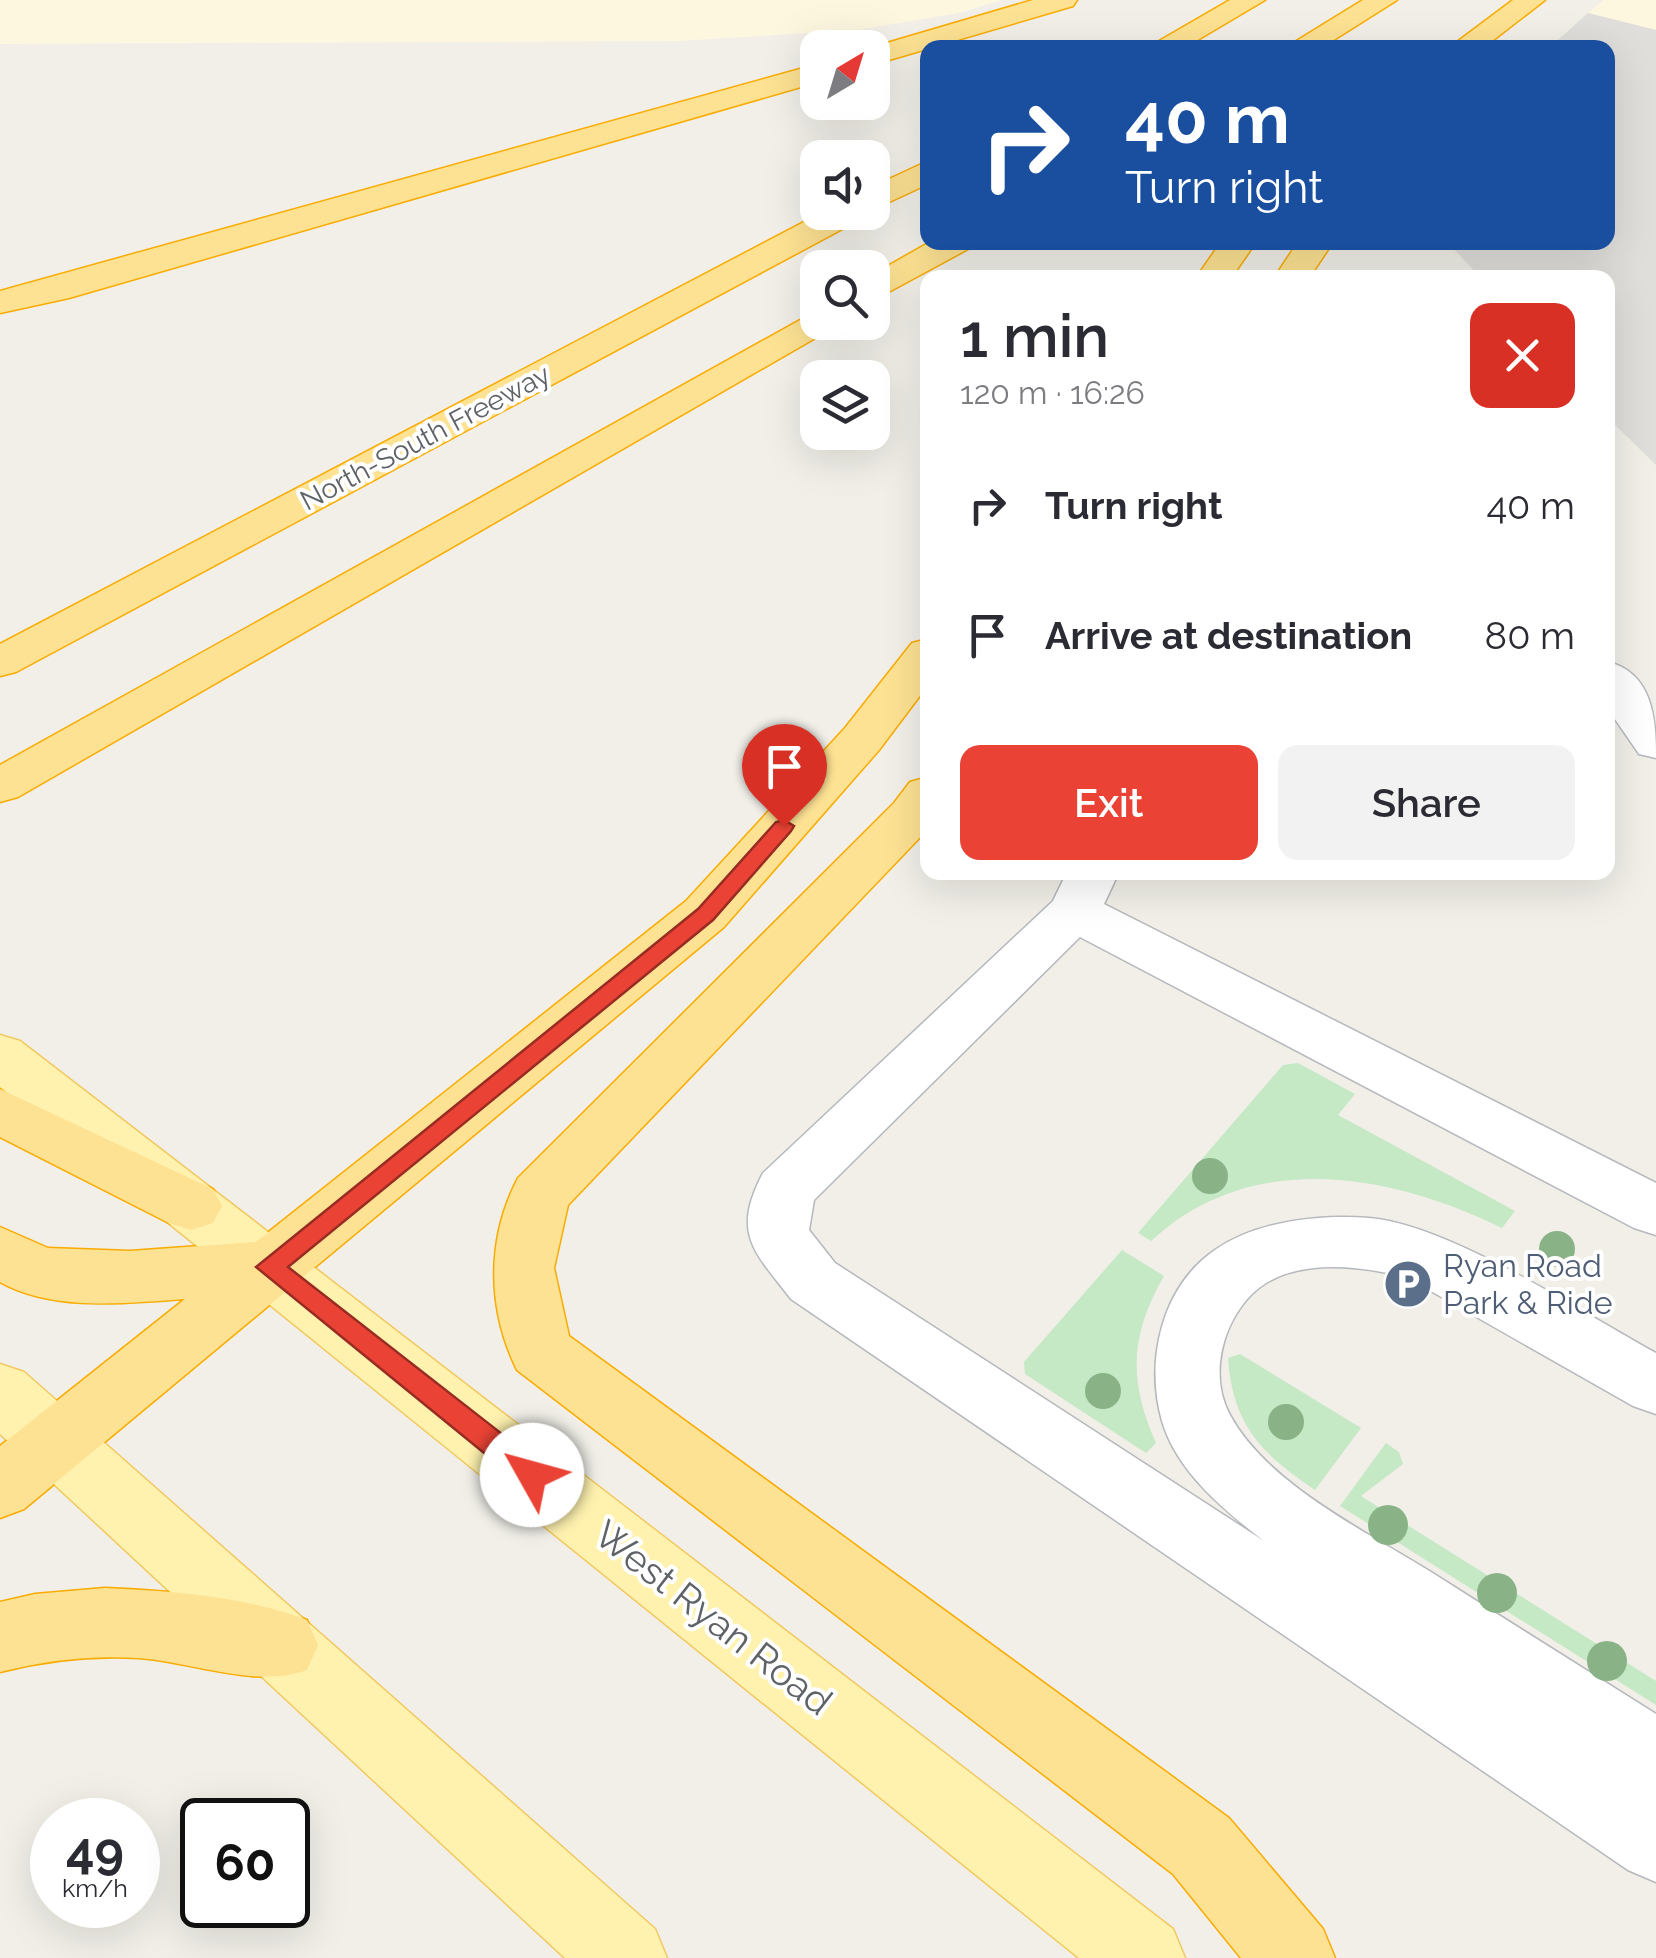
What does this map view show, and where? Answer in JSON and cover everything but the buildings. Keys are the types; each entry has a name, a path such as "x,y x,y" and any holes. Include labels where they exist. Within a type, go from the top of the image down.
{"highway":[{"path":"927,40 1063,0"},
{"path":"1176,40 1251,0"},
{"path":"1313,40 1382,0"},
{"path":"1474,40 1531,0"},
{"path":"1527,37 1560,0"},
{"path":"890,51 920,42"},
{"path":"0,302 56,290 800,77"},
{"path":"890,191 920,175"},
{"name":"North-South Freeway","path":"0,662 816,230"},
{"path":"890,280 942,250"},
{"path":"0,316 56,290"},
{"path":"0,786 800,331"},
{"path":"0,1487 706,914 862,739 920,663"},
{"path":"920,804 540,1194 522,1268 540,1351 1201,1846 1294,1958"},
{"path":"0,1110 191,1206"},
{"path":"0,1252 39,1273 130,1277 269,1267"},
{"path":"0,1637 32,1627 148,1620 281,1645"}],"main road":[{"name":"West Ryan Road","path":"0,1056 1144,1958"},
{"path":"0,1392 626,1958"}],"lane":[{"path":"1615,686 1656,744"},
{"path":"1656,1211 1084,892 784,1190 776,1235 813,1281 1656,1842"},
{"path":"1656,1386 1426,1258 1372,1243 1312,1243 1270,1252 1237,1268 1214,1292 1194,1322 1187,1366 1196,1422 1237,1480 1305,1531 1656,1758"}],"shaded area":[{"path":"0,0 1002,0 959,13 857,30 800,30 800,34 678,41 0,44"},
{"path":"1603,0 1656,0 1656,30 1588,13"},
{"path":"1588,13 1656,30 1656,465 1615,425 1615,270 1473,270 1455,250 1615,250 1615,40 1558,40"}],"green space":[{"path":"1298,1063 1355,1094 1338,1115 1515,1211 1502,1228 1414,1194 1368,1183 1322,1179 1276,1182 1232,1192 1190,1211 1151,1241 1138,1233 1283,1065"},
{"path":"1122,1250 1164,1276 1139,1338 1137,1378 1156,1443 1146,1453 1025,1374 1024,1362"},
{"path":"1240,1354 1361,1428 1315,1490 1265,1450 1243,1420 1228,1358"},
{"path":"1386,1443 1399,1452 1403,1464 1361,1496 1656,1681 1656,1705 1340,1506"}],"place":[{"name":"Ryan Road Park & Ride","path":"1408,1284"}],"route":[{"path":"532,1475 269,1267 372,1188 706,914 784,826"}]}
